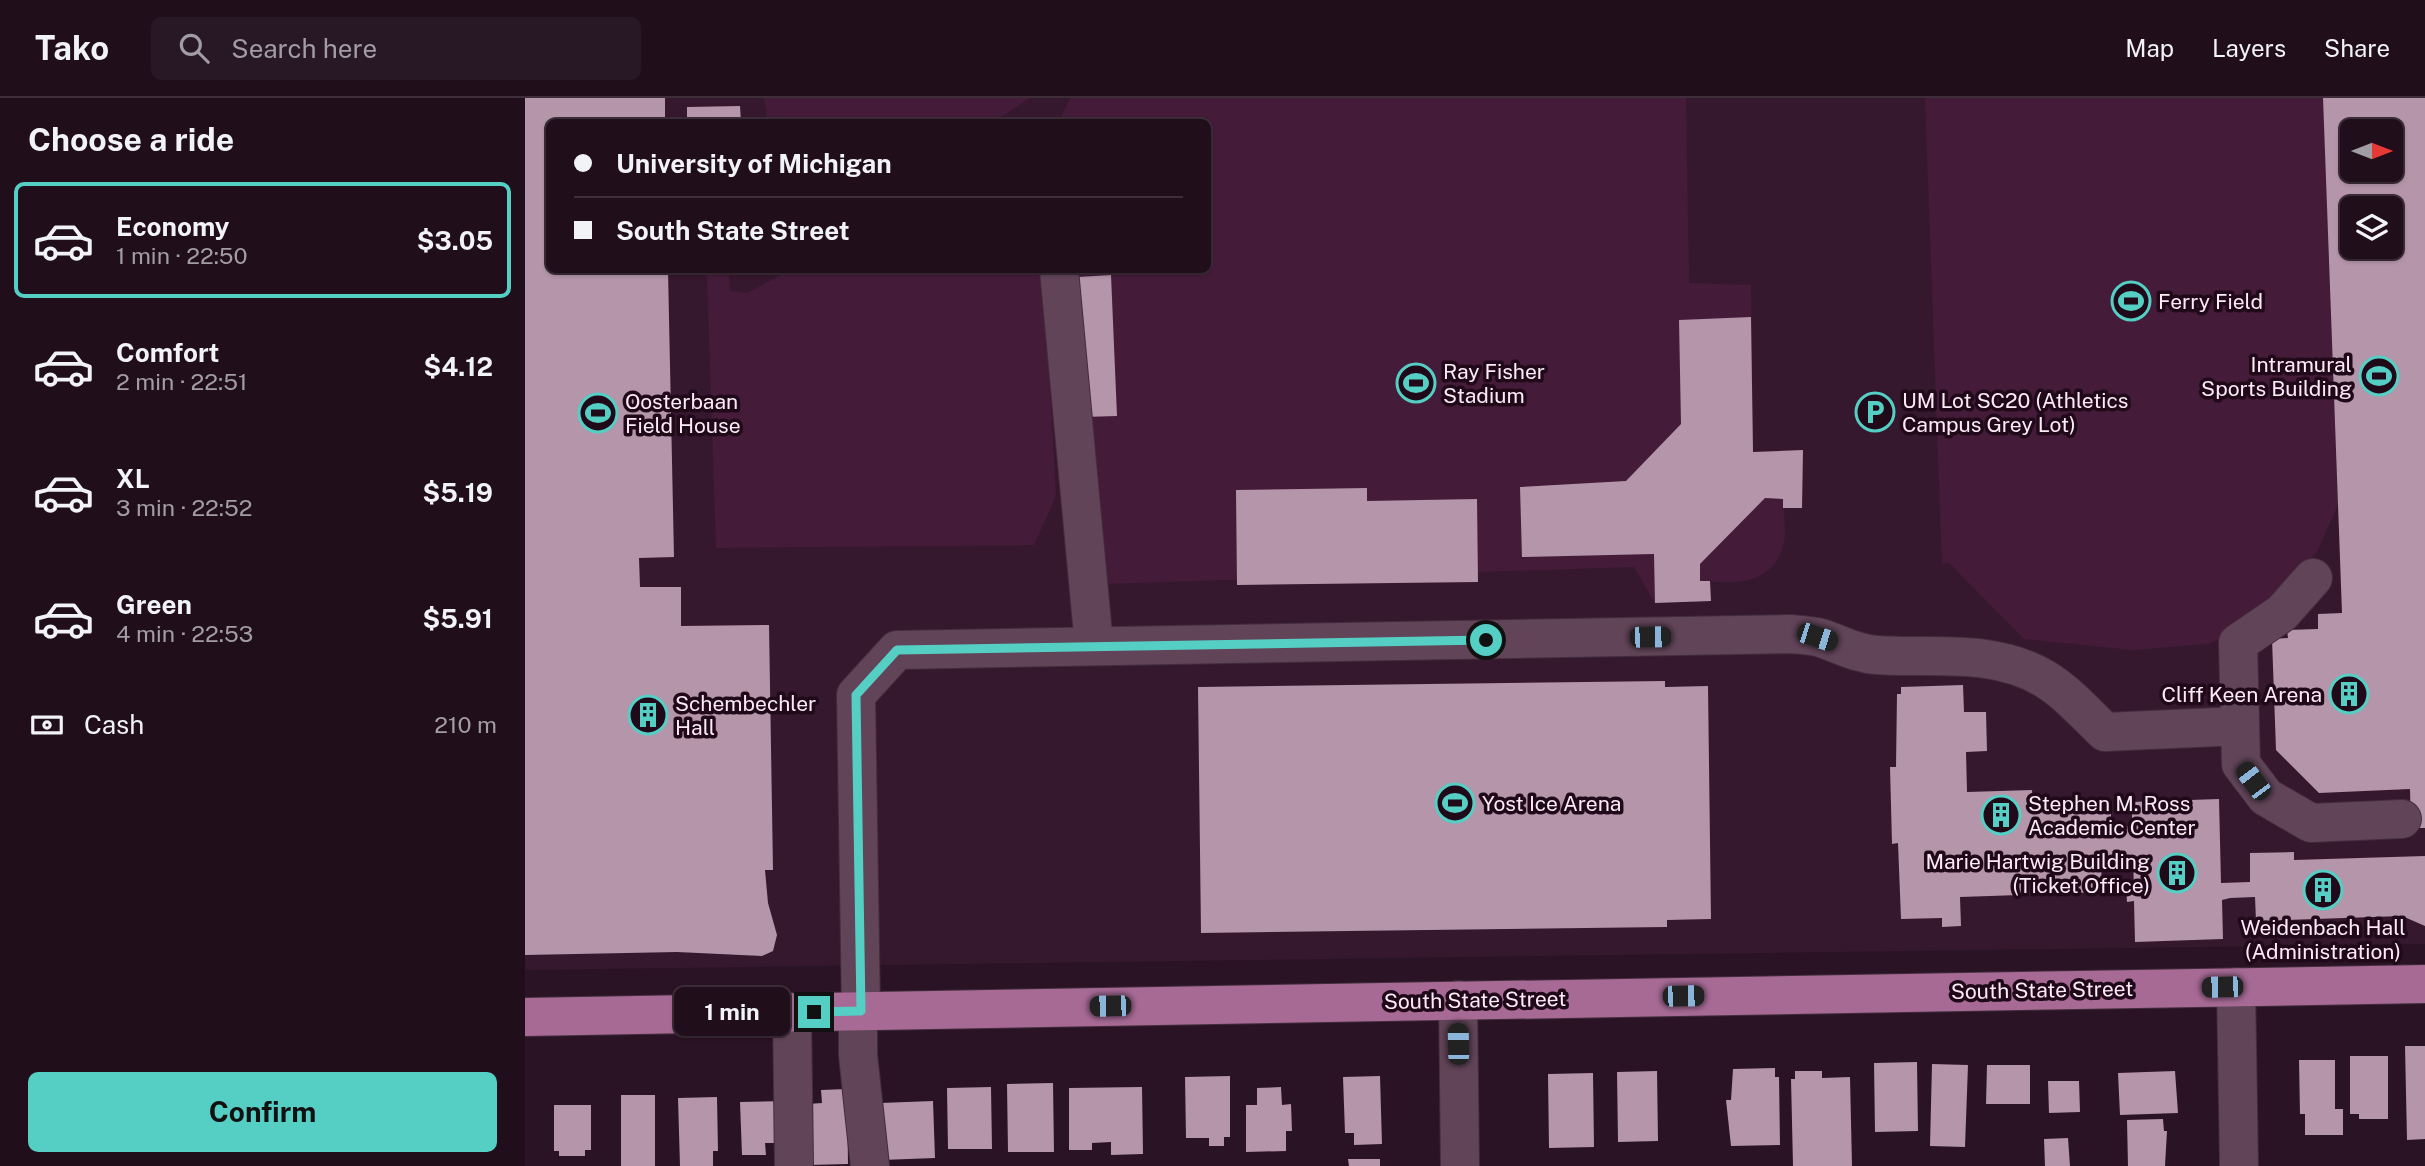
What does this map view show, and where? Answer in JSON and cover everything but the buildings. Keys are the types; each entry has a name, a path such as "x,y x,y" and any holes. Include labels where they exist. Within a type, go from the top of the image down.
{"main road":[{"name":"South State Street","path":"525,1017 2425,984"}],"street":[{"path":"1059,273 1094,645"},
{"path":"2313,578 2282,613 2238,643 2241,764 2266,797 2311,823 2402,819"},
{"path":"870,1166 858,1055 860,1011 856,695 897,650 1789,634 1817,637 1854,652 1965,657 2021,667 2046,680 2071,698 2105,733 2240,726"},
{"path":"2236,987 2239,1166"},
{"path":"1458,1000 1460,1166"},
{"path":"792,1012 793,1166"}],"shaded area":[{"path":"525,98 2425,98 2425,944 525,970"},
{"path":"764,98 1030,98 998,119 768,119"},
{"name":"Ray Fisher Stadium","path":"1070,98 1686,98 1689,283 1751,285 1753,452 1803,450 1802,508 1784,508 1784,542 1780,555 1766,572 1746,581 1710,581 1711,601 1655,603 1634,567 1102,584 1068,273 1211,273 1211,119 1060,119"},
{"name":"Ferry Field","path":"1925,98 2323,98 2338,505 2318,550 2283,595 2242,629 2208,644 2133,650 2024,639 1949,563 1942,564"},
{"path":"785,273 1042,273 1056,496 1034,545 716,548 707,275 729,274 730,291 747,293"}],"place":[{"name":"Ferry Field","path":"2131,301"},
{"name":"Intramural Sports Building","path":"2379,376"},
{"name":"Ray Fisher Stadium","path":"1416,383"},
{"name":"UM Lot SC20 (Athletics Campus Grey Lot)","path":"1875,412"},
{"name":"Oosterbaan Field House","path":"598,413"},
{"name":"Cliff Keen Arena","path":"2349,694"},
{"name":"Schembechler Hall","path":"648,715"},
{"name":"Yost Ice Arena","path":"1455,803"},
{"name":"Stephen M. Ross Academic Center","path":"2001,815"},
{"name":"Marie Hartwig Building (Ticket Office)","path":"2177,873"},
{"name":"Weidenbach Hall (Administration)","path":"2323,890"}],"route":[{"path":"814,1012 861,1011 856,695 897,650 1486,640"}]}
